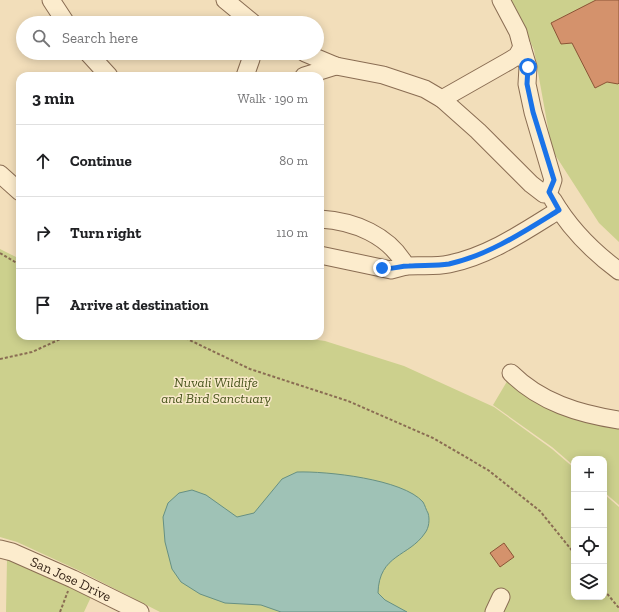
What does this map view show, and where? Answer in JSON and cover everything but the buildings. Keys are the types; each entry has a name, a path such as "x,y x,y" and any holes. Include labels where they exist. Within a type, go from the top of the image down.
{"street":[{"path":"51,0 61,16"},
{"path":"225,0 243,16"},
{"path":"501,0 518,32 528,67 527,84 533,112 554,180 549,192"},
{"path":"442,99 517,56 522,47"},
{"path":"94,60 105,72"},
{"path":"246,72 251,60"},
{"path":"322,60 336,66 395,79 425,89 442,99 488,140 531,184 544,194 549,192"},
{"path":"317,72 336,66"},
{"path":"0,174 16,188"},
{"path":"549,192 570,227 595,253 619,271"},
{"path":"324,255 391,270 406,266 448,264 473,256 517,236 559,210"},
{"path":"324,219 341,220 384,239 400,254 406,266"},
{"path":"511,373 531,390 568,408 588,415 619,420"},
{"name":"San Jose Drive","path":"0,548 72,579 140,612"}],"path":[{"path":"0,253 16,263"},
{"path":"0,359 32,352 58,340"},
{"path":"189,340 250,369 348,401 432,438 488,470 540,511 571,549"},
{"path":"60,612 72,579"},
{"path":"607,594 619,608"}],"green space":[{"path":"509,0 619,0 619,242 599,223 552,150 534,50 516,8"},
{"name":"Nuvali Wildlife and Bird Sanctuary","path":"0,249 16,257 16,340 325,341 404,366 494,407 552,449 571,465 571,600 607,600 607,497 619,507 619,612 160,612 80,571 17,542 0,537"},
{"path":"509,378 619,424 619,505 607,495 607,456 571,456 571,463 552,447 493,405"},
{"path":"7,559 91,597 84,612 6,612"}],"water":[{"path":"297,472 344,475 382,482 399,487 413,494 423,502 429,518 426,531 418,541 389,563 380,580 378,593 385,600 407,612 281,612 261,605 225,603 200,594 181,582 172,569 165,542 163,517 168,503 179,493 192,490 206,495 237,517 254,513 282,479"}],"route":[{"path":"382,268 391,270 406,266 448,264 473,256 499,246 559,210 549,192 552,188 554,180 533,112 527,84 528,67"}]}
